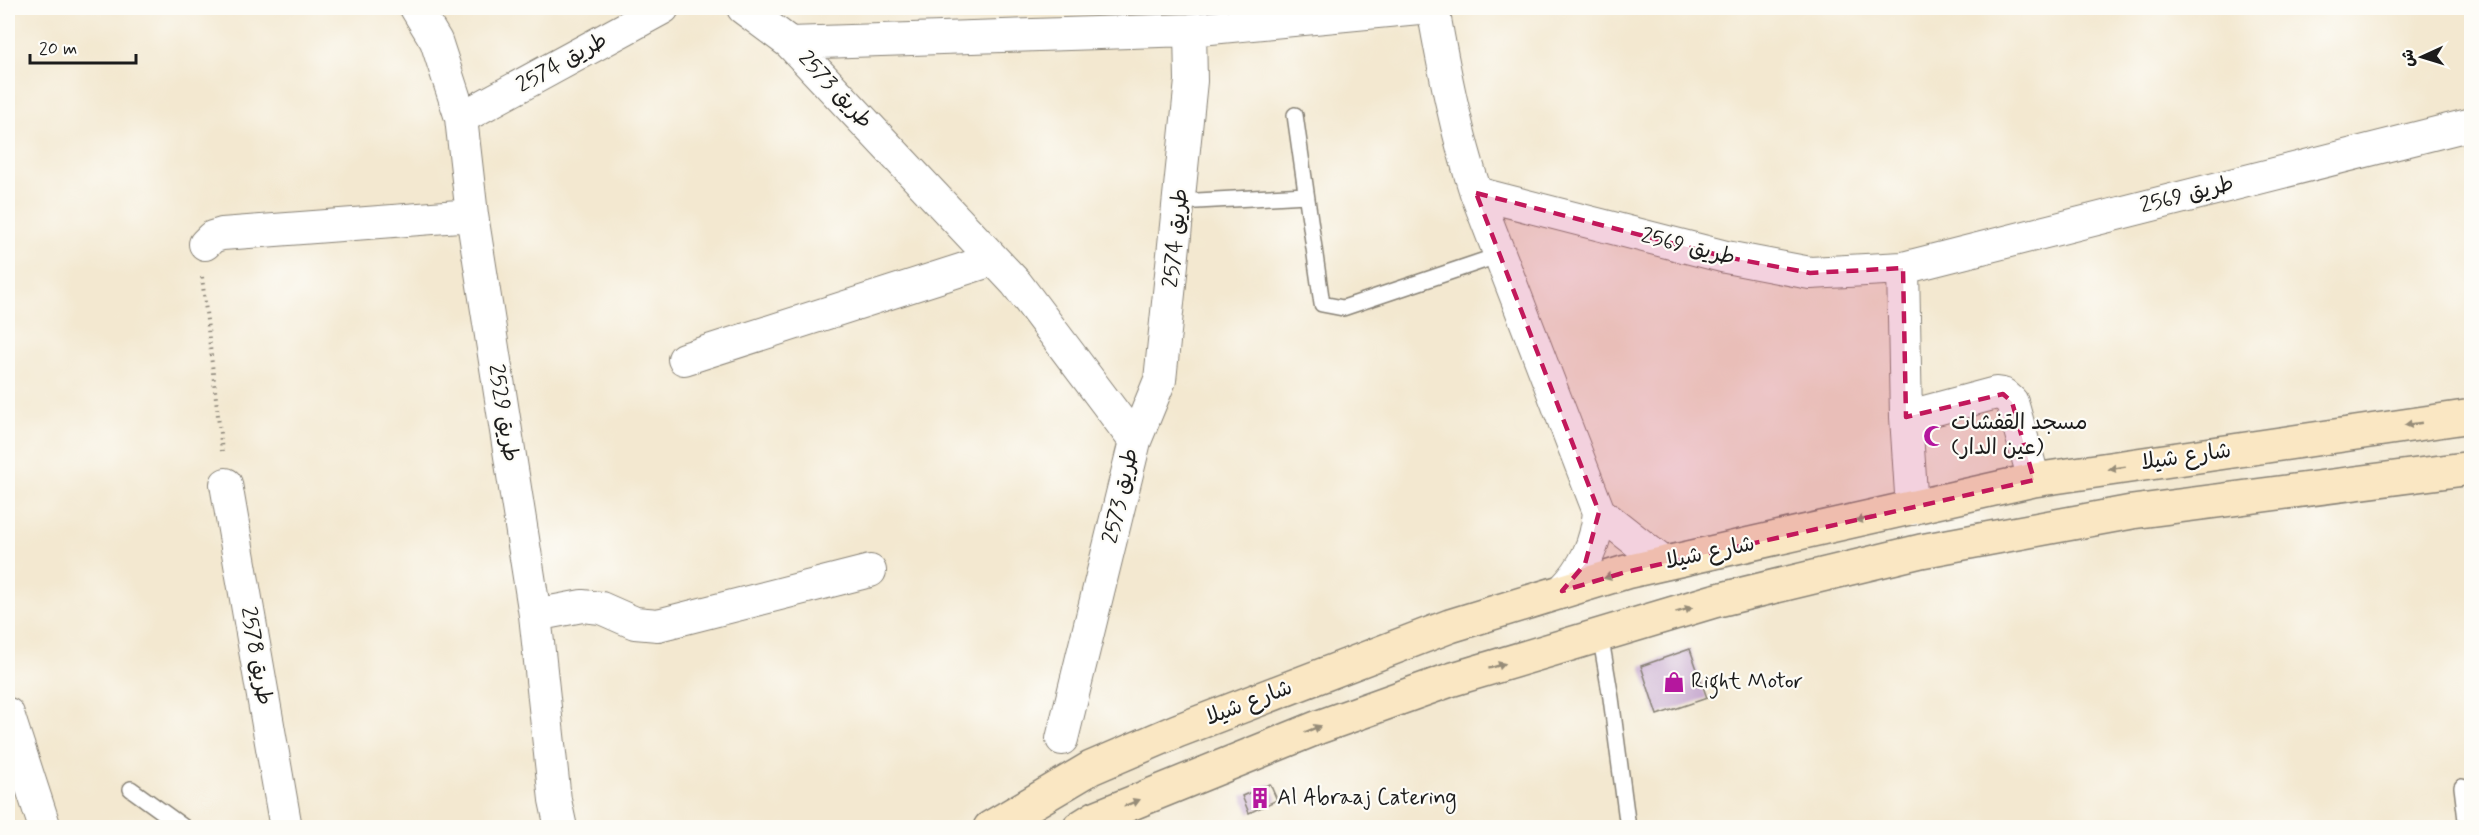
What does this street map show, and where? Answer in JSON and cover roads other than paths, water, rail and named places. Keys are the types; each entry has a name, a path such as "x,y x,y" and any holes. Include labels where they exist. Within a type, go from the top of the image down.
{"main road":[{"name":"شارع شيلا","path":"990,828 1091,768 1177,731 1450,626 1626,572 2034,480 2472,416"},
{"name":"شارع شيلا","path":"1079,828 1106,814 1318,727 1450,680 1713,601 1920,551 2132,512 2472,468"}],"street":[{"name":"طريق 2529","path":"416,8 436,41 461,118 472,215 535,615 555,800 561,828"},
{"name":"طريق 2574","path":"461,118 663,8"},
{"name":"طريق 2573","path":"743,8 790,43 1016,283 1136,441 1062,739"},
{"path":"790,43 1190,30 1364,11 1419,8"},
{"path":"1433,8 1452,108 1476,193 1599,512 1593,547 1575,578 1562,591"},
{"name":"طريق 2574","path":"1136,441 1160,380 1191,81 1190,30"},
{"name":"طريق 2569","path":"1476,193 1726,257 1810,273 1903,268 2472,124"},
{"path":"205,244 212,237 222,234 472,215"},
{"path":"684,359 992,260"},
{"path":"1903,268 1906,417 1912,509"},
{"path":"1906,417 1996,393 2003,394 2012,402 2034,480"},
{"name":"طريق 2578","path":"226,484 286,828"},
{"path":"1599,512 1664,563"},
{"path":"535,615 582,606 601,609 635,623 658,625 870,571"},
{"path":"8,714 45,828"}],"lane":[{"path":"1295,116 1322,303 1343,308 1500,255"},
{"path":"1179,202 1306,195"},
{"path":"1600,634 1628,828"},
{"path":"2462,787 2467,828"},
{"path":"131,789 185,828"}],"place":[{"name":"مسجد القفشات (عين الدار)","path":"1934,436"},
{"name":"Right Motor","path":"1674,682"},
{"name":"Al Abraaj Catering","path":"1260,798"}]}
